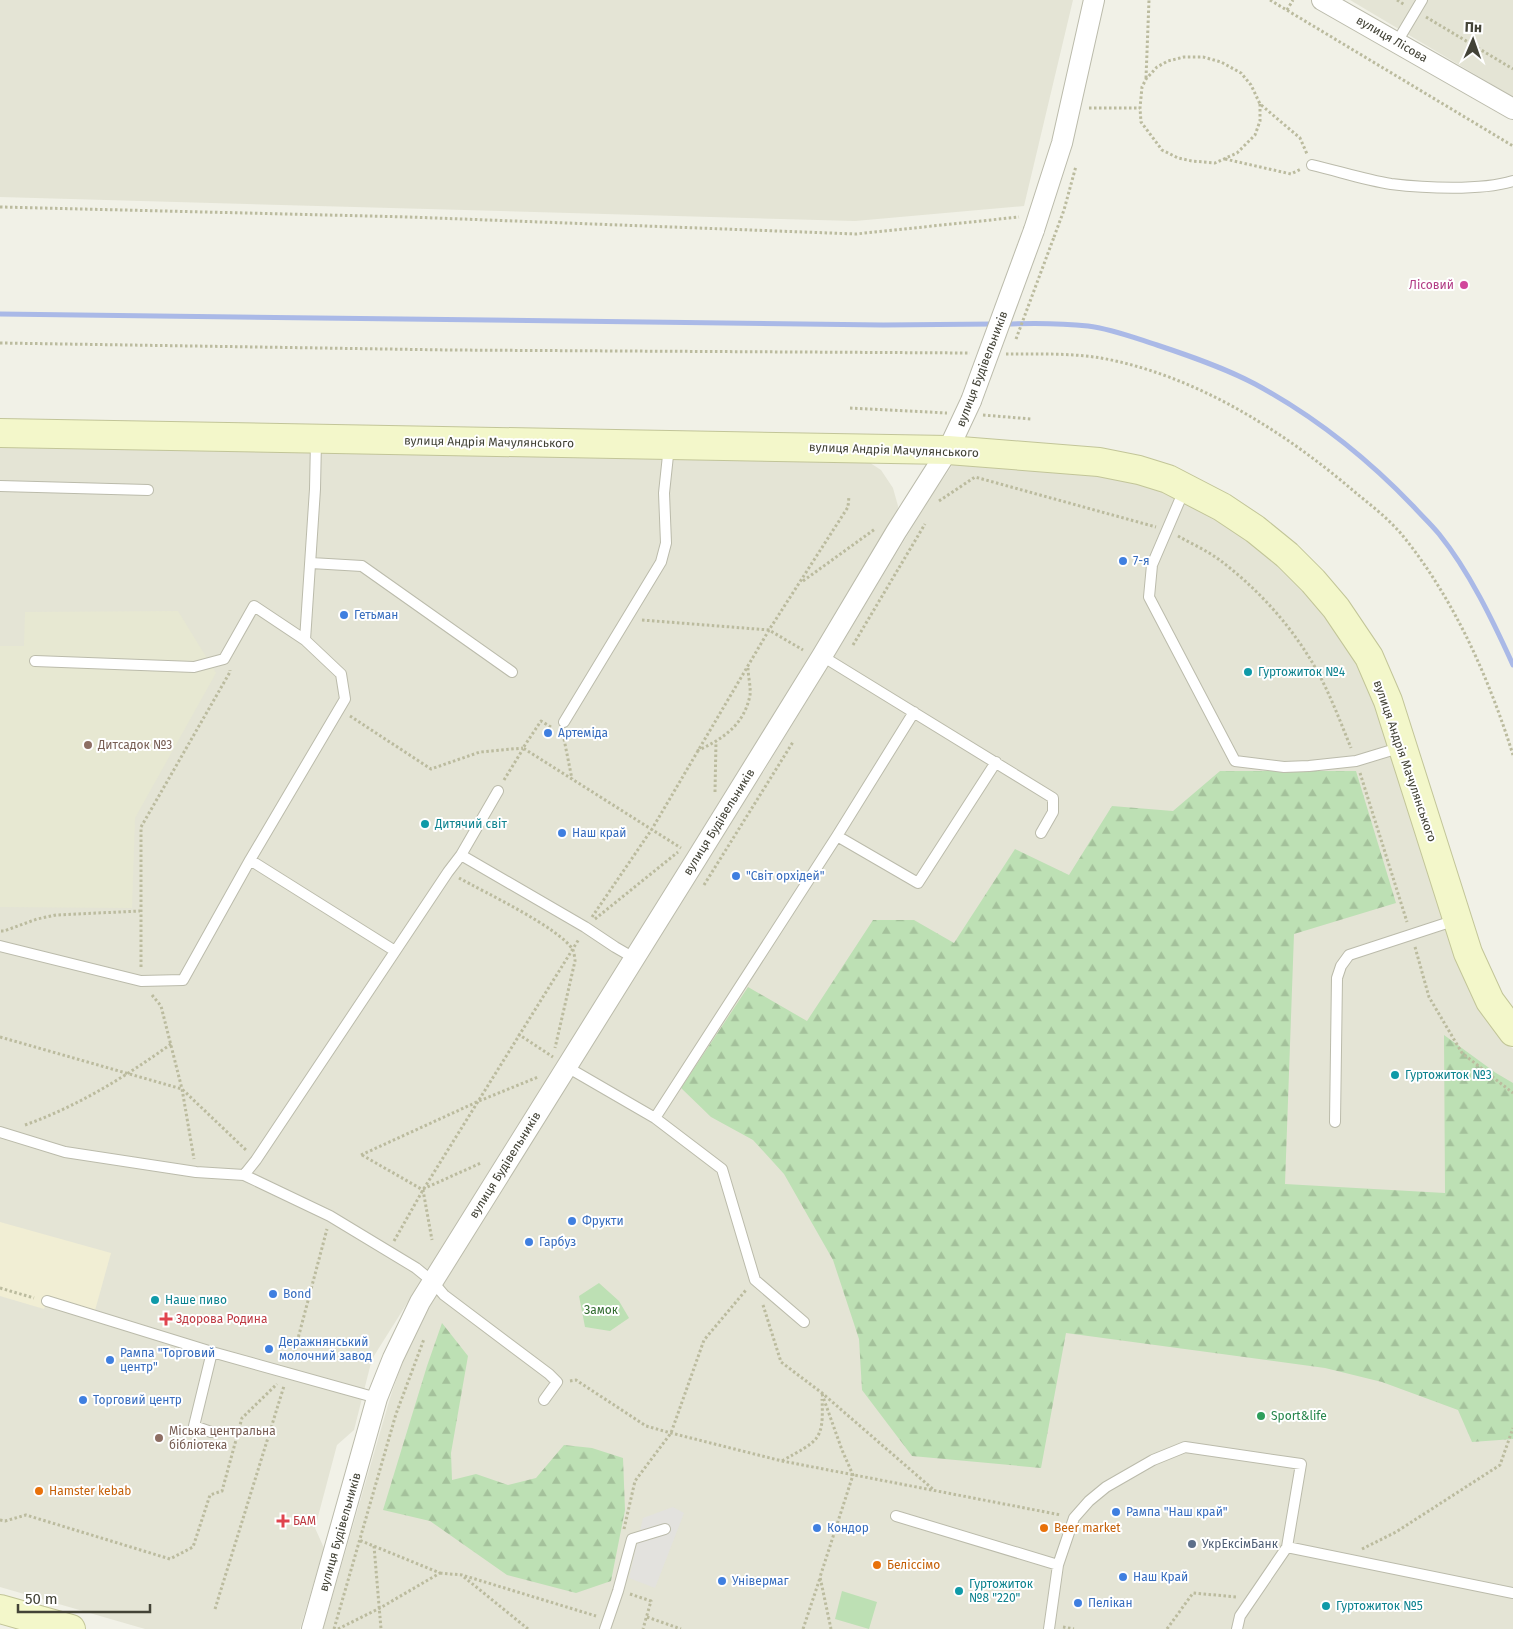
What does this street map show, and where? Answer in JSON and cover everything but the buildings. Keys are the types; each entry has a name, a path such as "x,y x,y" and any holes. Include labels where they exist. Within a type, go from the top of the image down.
{"street":[{"name":"вулиця Будівельників","path":"312,1629 377,1398 408,1325 432,1280 567,1067 948,450 968,408 1030,223 1062,142 1094,0"},
{"name":"вулиця Лісова","path":"1322,0 1513,109"},
{"name":"вулиця Андрія Мачулянського","path":"0,433 948,450 1099,462 1139,470 1186,488 1222,507 1256,529 1287,555 1336,608 1369,657 1388,701 1468,953 1482,986 1499,1016 1513,1032"},
{"path":"0,1609 71,1629"}],"lane":[{"path":"1397,42 1422,0"},
{"path":"1312,165 1390,184 1474,187 1501,185 1513,181"},
{"path":"305,640 311,563 316,439"},
{"path":"564,722 661,562 666,543 664,492 669,445"},
{"path":"0,486 148,490"},
{"path":"1186,488 1152,565 1149,597 1235,761 1284,767 1356,761 1403,746"},
{"path":"311,563 362,566 512,672"},
{"path":"0,946 141,981 183,980 250,860 345,699 341,674 305,640 254,606 224,659 194,667 34,661"},
{"path":"822,656 1053,798 1053,812 1041,833"},
{"path":"655,1118 837,836 914,712"},
{"path":"837,836 918,883 996,762"},
{"path":"244,1175 256,1160 461,855 498,791"},
{"path":"461,855 585,927 634,958"},
{"path":"250,860 396,951"},
{"path":"1335,1122 1337,978 1341,966 1350,955 1457,920"},
{"path":"567,1067 655,1118 722,1169 755,1280 804,1322"},
{"path":"2,1132 65,1152 196,1172 244,1175 330,1216 432,1280 444,1295 508,1342 557,1382 544,1400"},
{"path":"47,1301 212,1352 377,1398"},
{"path":"211,1432 194,1426 212,1352"},
{"path":"1049,1629 1058,1564 1074,1518 1089,1501 1106,1487 1153,1460 1184,1448 1301,1464 1287,1547 1240,1616 1237,1629"},
{"path":"896,1516 1058,1564"},
{"path":"607,1624 632,1539 665,1529"},
{"path":"1287,1547 1513,1593"}],"path":[{"path":"1146,78 1149,0"},
{"path":"1270,0 1513,146"},
{"path":"1287,10 1293,0"},
{"path":"1397,0 1513,69"},
{"path":"1225,159 1291,174 1312,165 1300,138 1260,104 1251,85 1241,73 1221,62 1203,57 1184,57 1168,61 1157,67 1146,78 1142,87 1141,122 1162,150 1178,158 1215,163 1236,153 1255,135 1260,121 1260,104"},
{"path":"1089,108 1140,108"},
{"path":"0,207 409,217 856,234 1030,223"},
{"path":"1007,363 1054,237"},
{"path":"0,343 449,350 551,349 971,354"},
{"path":"997,354 1063,354 1100,358 1141,368 1202,392 1257,421 1337,476 1402,535 1445,598 1484,676 1513,755"},
{"path":"850,408 968,408 988,416 1031,419"},
{"path":"988,416 990,408"},
{"path":"938,502 975,477 1166,530 1220,560 1251,588 1283,621 1308,654 1328,692 1356,761 1429,997 1462,1053 1513,1093"},
{"path":"388,1252 423,1190 479,1101 518,1034 573,950 585,927 652,829 696,751 769,630 848,508 849,496"},
{"path":"840,666 929,518"},
{"path":"801,582 882,524"},
{"path":"627,619 769,630 803,650"},
{"path":"196,1172 182,1089 161,1006 141,981 141,827 230,672 224,659"},
{"path":"696,751 716,742 734,728 745,710 750,694 748,667"},
{"path":"339,709 431,769 480,752 523,748 682,848 585,927"},
{"path":"498,791 523,748 542,721 563,734 572,780"},
{"path":"699,893 798,734"},
{"path":"715,792 716,742"},
{"path":"448,872 529,916 558,935 573,950 575,962 553,1057 518,1034"},
{"path":"0,931 56,915 140,911"},
{"path":"0,1037 182,1089 256,1160"},
{"path":"2,1132 40,1120 87,1097 129,1074 171,1044"},
{"path":"432,1240 423,1190 361,1154 539,1076"},
{"path":"423,1190 481,1163"},
{"path":"215,1609 288,1373 330,1216"},
{"path":"755,1280 781,1362 822,1393 936,1491"},
{"path":"622,1536 634,1481 671,1433 704,1340 755,1280"},
{"path":"0,1288 47,1301"},
{"path":"334,1629 396,1414 427,1334"},
{"path":"0,1520 5,1521 26,1515 170,1559 192,1547 210,1494 222,1491 242,1418 288,1373"},
{"path":"557,1382 576,1380 646,1426 671,1433 782,1461 1074,1518"},
{"path":"782,1461 808,1446 820,1436 823,1421 822,1393"},
{"path":"804,1629 853,1475 822,1393"},
{"path":"1343,1558 1396,1532 1500,1465 1513,1428"},
{"path":"359,1540 440,1573 462,1575 607,1624"},
{"path":"374,1546 381,1629"},
{"path":"338,1629 380,1608 440,1573"},
{"path":"462,1575 528,1629"},
{"path":"820,1578 831,1629"},
{"path":"618,1591 651,1601 643,1629"},
{"path":"1167,1629 1193,1592 1231,1595 1251,1600"},
{"path":"647,1617 681,1629"}],"shaded area":[{"path":"0,0 1073,0 1024,206 855,221 0,197"},
{"path":"1350,0 1513,0 1513,97"},
{"path":"0,442 861,457 881,470 893,488 898,506 897,517 604,990 372,1359 354,1430 337,1445 315,1528 324,1548 300,1629 145,1629 0,1587"},
{"path":"955,461 1105,473 1160,485 1207,507 1309,588 1367,676 1481,1008 1494,1030 1513,1049 1513,1629 323,1629 390,1398 407,1348 458,1256 764,771 930,498"},
{"name":"Дитсадок №3","path":"178,611 216,673 135,818 132,908 0,907 0,646 24,646 25,612"},
{"path":"0,1222 111,1253 94,1314 47,1302 44,1309 0,1296"},
{"path":"673,1507 684,1513 655,1588 629,1578 643,1518"}],"green space":[{"path":"1220,771 1356,771 1396,903 1294,934 1285,1184 1445,1193 1444,1035 1513,1083 1513,1439 1472,1442 1458,1410 1382,1382 1325,1368 1066,1333 1041,1468 912,1456 862,1390 859,1339 833,1260 784,1174 753,1140 711,1117 681,1088 748,987 807,1021 873,920 914,920 954,943 1015,849 1069,875 1112,806 1173,811"},
{"name":"Замок","path":"599,1283 619,1301 629,1318 610,1331 585,1327 579,1296"},
{"path":"442,1323 468,1356 451,1453 452,1480 476,1474 508,1485 536,1478 564,1445 592,1448 623,1458 625,1510 611,1581 576,1593 507,1575 430,1521 383,1510"},
{"path":"842,1591 877,1602 869,1629 835,1619"}],"waterway":[{"path":"0,314 883,325 994,324"},
{"path":"1005,324 1078,325 1097,327 1123,334 1195,358 1232,373 1277,396 1319,424 1377,471 1436,530 1470,580 1489,614 1513,665"}],"place":[{"name":"Лісовий","path":"1464,285"},
{"name":"7-я","path":"1123,561"},
{"name":"Гетьман","path":"344,615"},
{"name":"Гуртожиток №4","path":"1248,672"},
{"name":"Артеміда","path":"548,733"},
{"name":"Дитсадок №3","path":"88,745"},
{"name":"Дитячий світ","path":"425,824"},
{"name":"Наш край","path":"562,833"},
{"name":"\"Світ орхідей\"","path":"736,876"},
{"name":"Гуртожиток №3","path":"1395,1075"},
{"name":"Фрукти","path":"572,1221"},
{"name":"Гарбуз","path":"529,1242"},
{"name":"Bond","path":"273,1294"},
{"name":"Наше пиво","path":"155,1300"},
{"name":"Здорова Родина","path":"166,1319"},
{"name":"Деражнянський молочний завод","path":"269,1349"},
{"name":"Рампа \"Торговий центр\"","path":"110,1360"},
{"name":"Торговий центр","path":"83,1400"},
{"name":"Sport&life","path":"1261,1416"},
{"name":"Міська центральна бібліотека","path":"159,1438"},
{"name":"Hamster kebab","path":"39,1491"},
{"name":"Рампа \"Наш край\"","path":"1116,1512"},
{"name":"БАМ","path":"283,1521"},
{"name":"Кондор","path":"817,1528"},
{"name":"Beer market","path":"1044,1528"},
{"name":"УкрЕксімБанк","path":"1192,1544"},
{"name":"Беліссімо","path":"877,1565"},
{"name":"Наш Край","path":"1123,1577"},
{"name":"Універмаг","path":"722,1581"},
{"name":"Гуртожиток №8 \"220\"","path":"959,1591"},
{"name":"Пелікан","path":"1078,1603"},
{"name":"Гуртожиток №5","path":"1326,1606"}]}
